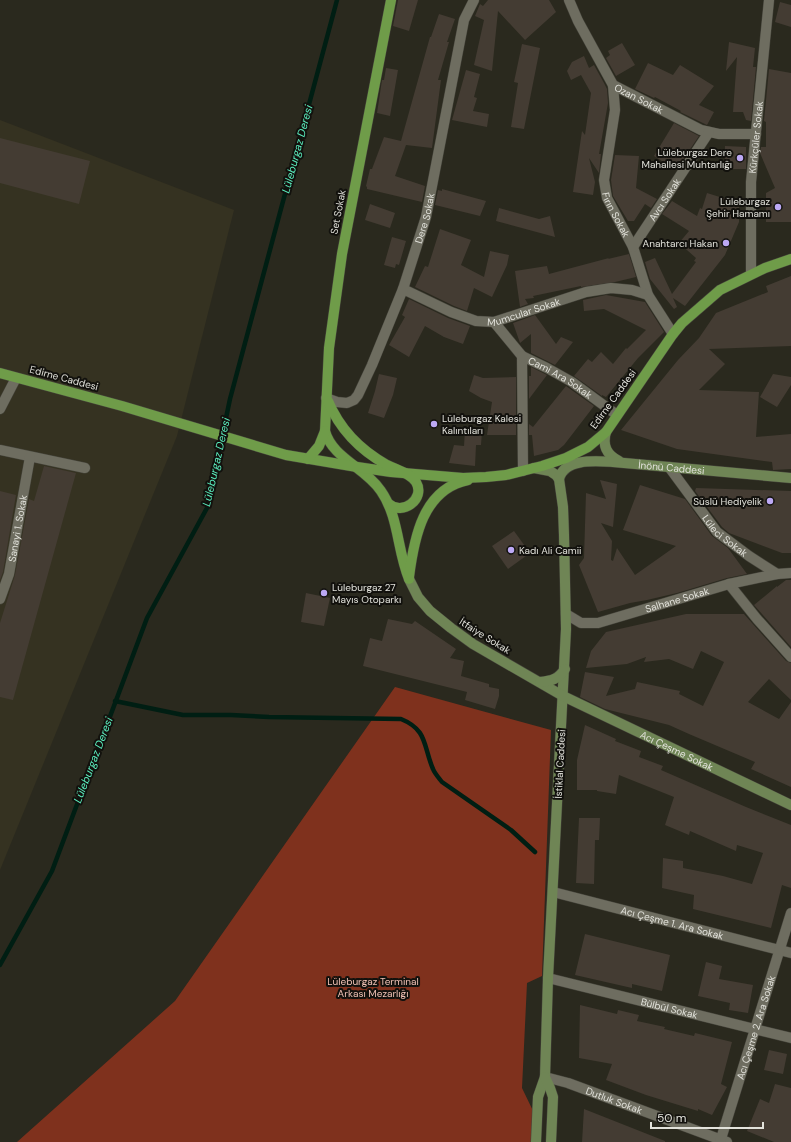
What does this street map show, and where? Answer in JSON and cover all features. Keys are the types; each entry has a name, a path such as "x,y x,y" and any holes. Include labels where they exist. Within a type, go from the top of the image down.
{"main road":[{"name":"Set Sokak","path":"304,459 319,446 325,431 329,348 342,254 391,0"},
{"name":"Edirne Caddesi","path":"0,373 122,406 304,459 404,473 464,478 486,477 523,471 560,461 588,447 606,432 682,323 720,290 751,274 791,259"},
{"path":"326,398 340,424 356,444 378,460 404,473 417,483 417,498 411,504 403,508 396,508 389,504"},
{"path":"325,431 332,446 357,467"},
{"path":"606,432 604,442 606,451 613,458 623,463"},
{"name":"İnönü Caddesi","path":"559,480 560,474 574,464 592,461 791,478"},
{"name":"İtfaiye Sokak","path":"357,467 376,485 389,504 394,518 401,557 409,579 418,597 430,611 473,644 564,696"},
{"path":"534,468 545,469 553,472 559,480"},
{"path":"409,579 416,537 421,522 430,505 445,490 454,485 465,481 486,477"},
{"name":"İstiklal Caddesi","path":"536,1142 538,1097 545,1077 548,978 565,669 566,614 564,535 559,480"},
{"path":"540,682 552,681 556,679 565,669"},
{"name":"Acı Çeşme Sokak","path":"564,696 791,805"},
{"name":"İstiklal Caddesi","path":"545,1077 553,1097 551,1142"}],"street":[{"name":"Dere Sokak","path":"326,398 337,402 347,402 354,400 358,395 403,289 426,217 464,20 474,0"},
{"name":"Ozan Sokak","path":"569,0 578,21 613,85 701,130 719,134 756,134"},
{"name":"Kürkçüler Sokak","path":"751,274 751,182 769,0"},
{"name":"Fırın Sokak","path":"613,85 615,110 604,180 607,198 633,247 648,294 673,334"},
{"name":"Avcı Sokak","path":"633,247 709,132"},
{"name":"Mumcular Sokak","path":"403,289 451,312 476,321 494,322 586,292 611,288 632,290 648,294"},
{"path":"494,322 522,356 523,471"},
{"name":"Cami Ara Sokak","path":"522,356 572,382 617,415"},
{"path":"0,409 16,378"},
{"path":"0,450 85,468"},
{"name":"Sanayi 1. Sokak","path":"0,599 9,574 30,457"},
{"name":"Lüleci Sokak","path":"669,467 717,532 748,556 777,574"},
{"name":"Salhane Sokak","path":"566,614 581,623 598,623 729,584 777,574 791,573"},
{"path":"729,584 757,619 791,657"},
{"name":"Acı Çeşme 1. Ara Sokak","path":"553,892 791,953"},
{"name":"Acı Çeşme 2. Ara Sokak","path":"722,1141 791,913"},
{"name":"Bülbül Sokak","path":"548,978 791,1038"},
{"name":"Dutluk Sokak","path":"545,1077 568,1083 722,1141"}],"shaded area":[{"path":"0,120 234,210 177,436 0,870"}],"green space":[{"name":"Lüleburgaz Terminal Arkası Mezarlığı","path":"395,687 551,730 542,976 527,983 522,1088 535,1115 533,1142 17,1142 175,1001"}],"building":[{"path":"398,0 418,0 409,31 393,26"},
{"path":"488,0 549,0 556,12 525,40 498,11 492,71 474,65 484,20 475,16 480,4 483,6"},
{"path":"780,2 791,5 791,27 775,22"},
{"path":"439,14 455,19 447,42 449,42 438,80 441,80 432,148 406,145 395,176 425,186 422,202 367,189 366,186 370,169 372,169 384,137 401,141 430,37"},
{"path":"729,42 755,48 753,67 756,67 751,121 746,120 743,112 733,112 737,57 726,71"},
{"path":"622,43 635,65 616,76 606,58 610,55 608,51"},
{"path":"522,44 540,48 524,129 511,127 518,83 514,82"},
{"path":"584,56 589,68 594,65 604,83 607,89 608,103 599,154 601,154 599,173 589,158 595,182 593,195 573,192 582,131 585,135 591,93 581,75 571,80 567,71 572,62"},
{"path":"648,63 673,75 680,65 714,86 699,105 714,112 707,125 680,112 681,111 655,97 654,98 635,89"},
{"path":"386,68 398,70 390,116 377,113 382,80 384,80"},
{"path":"769,69 791,73 791,222 766,222 766,193 775,188 760,153 761,147 766,147 766,122 764,121"},
{"path":"466,70 480,74 474,97 477,98 473,111 489,114 487,127 452,120"},
{"path":"674,123 699,136 676,170 654,156"},
{"path":"0,138 90,161 79,204 0,183"},
{"path":"725,146 746,147 746,169 725,169"},
{"path":"615,155 639,156 636,188 657,199 651,208 645,204 634,221 628,221 613,196 611,180"},
{"path":"442,189 486,201 480,216 435,205 438,190 442,191"},
{"path":"707,193 739,203 739,222 725,255 685,306 673,298 677,307 674,309 650,279 645,262 655,258 672,294 696,262 694,261 696,258 679,243 689,231 662,214 672,201 697,216 700,208 702,209"},
{"path":"370,204 395,213 390,228 365,220"},
{"path":"499,208 539,219 550,216 555,237 496,221"},
{"path":"440,229 471,240 461,265 484,277 490,251 509,255 507,265 492,297 474,288 467,311 415,287 425,266 428,267"},
{"path":"392,237 406,241 399,265 396,264 395,268 384,265"},
{"path":"629,254 636,277 533,296 534,298 525,299 528,304 520,307 515,271 547,266 549,274"},
{"path":"791,276 791,346 709,349 725,364 699,390 759,392 756,437 791,434 791,469 773,470 772,462 677,449 621,430 678,360 699,338 716,313 768,292 766,286"},
{"path":"606,295 645,302 664,332 638,358 606,397 602,396 574,376 588,359 592,362 601,352 613,364 626,348 627,349 646,330 604,309 584,311 583,300"},
{"path":"409,299 448,318 470,326 463,344 444,337 425,326 409,357 389,345 405,317 402,315"},
{"path":"535,315 556,344 561,337 573,342 555,365 531,353 531,334 520,343 513,323"},
{"path":"531,367 547,375 529,399 529,376 531,376"},
{"path":"379,374 397,378 393,395 384,418 368,413"},
{"path":"773,374 791,377 791,385 777,407 760,397"},
{"path":"474,375 483,378 516,377 516,435 487,435 492,402 469,391"},
{"path":"566,386 594,406 564,445 558,450 534,456 532,435 529,435 529,424 533,427"},
{"path":"465,430 482,431 481,445 476,445 475,466 449,463 454,445 464,446"},
{"path":"44,466 76,473 13,700 0,697 0,623 15,575 29,499 34,501"},
{"path":"600,480 617,484 613,527 601,523 612,541 611,560 613,561 617,548 635,575 676,546 623,530 640,485 685,499 712,536 728,548 747,574 598,612 579,565 584,558 586,493 606,499"},
{"path":"696,488 791,491 791,553 782,553 729,533 722,527 695,491"},
{"path":"0,491 16,495 3,572 0,580"},
{"name":"Kadı Ali Camii","path":"514,531 530,553 508,569 492,546"},
{"path":"786,580 791,580 791,647 754,605"},
{"path":"306,593 330,598 324,626 301,622"},
{"path":"686,614 744,614 786,661 791,663 791,700 769,679 748,702 779,719 791,702 791,787 751,769 755,762 669,725 605,709 580,697 585,672 614,677 606,696 635,689 637,682 680,691 679,694 703,706 724,662 701,651 693,669 669,659 644,662 646,657 627,664 586,668 591,651 606,632"},
{"path":"388,619 412,624 415,621 456,649 450,658 464,661 461,676 489,684 489,687 499,689 499,696 495,709 465,700 467,692 363,666 370,638 382,641"},
{"path":"585,725 616,739 615,741 641,751 639,757 663,766 661,770 791,825 791,888 782,885 771,928 693,909 694,895 662,888 663,858 683,861 683,868 723,876 752,884 763,853 737,845 736,851 690,831 689,835 665,825 674,797 619,775 616,794 597,790 577,790 577,760"},
{"path":"579,818 600,818 599,840 595,840 594,884 576,883"},
{"path":"585,934 670,955 662,991 632,984 632,988 575,975"},
{"path":"706,962 722,966 719,979 753,985 748,1013 729,1010 730,1003 698,996"},
{"path":"580,1005 617,1014 618,1010 639,1015 637,1021 665,1027 664,1029 694,1036 695,1033 732,1042 721,1084 727,1087 712,1115 698,1109 698,1111 646,1095 606,1080 612,1064 579,1058"},
{"path":"769,1050 787,1054 783,1074 764,1070"},
{"path":"775,1084 791,1088 791,1142 774,1142 747,1131 760,1099 769,1103"},
{"path":"584,1109 665,1141 665,1142 582,1142"}],"waterway":[{"name":"Lüleburgaz Deresi","path":"0,965 52,871 147,618 207,508 230,399 337,0"},
{"path":"115,701 183,715 401,719 410,723 420,734 433,769 442,782 511,830 535,852"}],"place":[{"name":"Lüleburgaz Dere Mahallesi Muhtarlığı","path":"740,158"},
{"name":"Lüleburgaz Şehir Hamamı","path":"778,207"},
{"name":"Anahtarcı Hakan","path":"726,243"},
{"name":"Lüleburgaz Kalesi Kalıntıları","path":"434,424"},
{"name":"Süslü Hediyelik","path":"770,501"},
{"name":"Kadı Ali Camii","path":"511,550"},
{"name":"Lüleburgaz 27 Mayıs Otoparkı","path":"324,593"}]}
